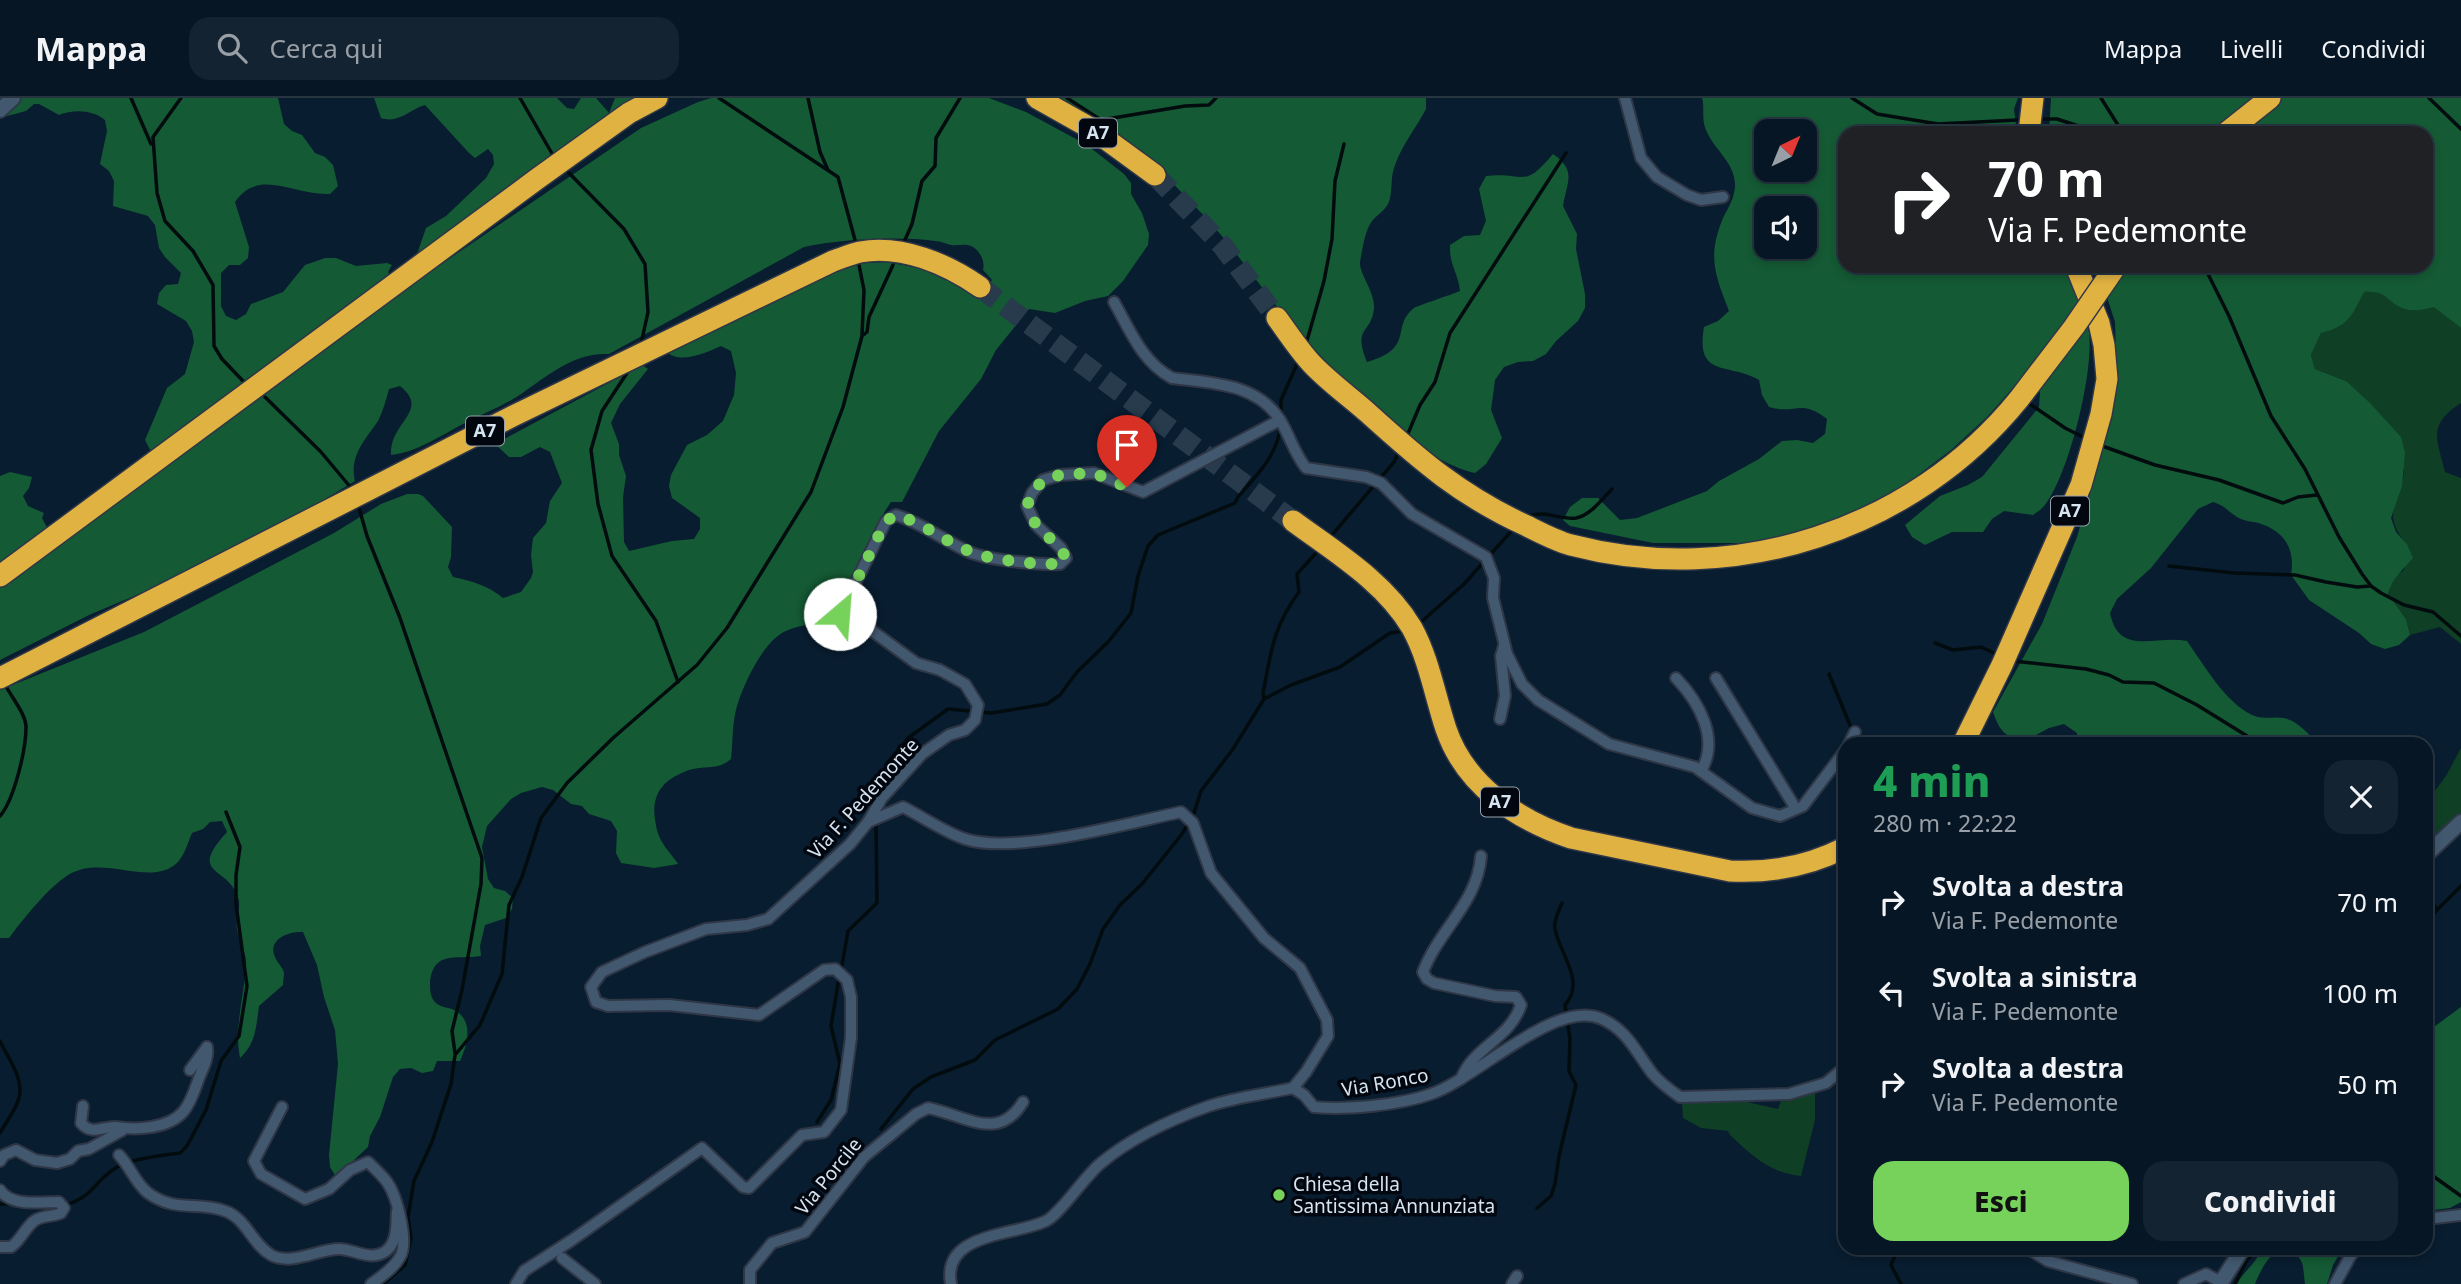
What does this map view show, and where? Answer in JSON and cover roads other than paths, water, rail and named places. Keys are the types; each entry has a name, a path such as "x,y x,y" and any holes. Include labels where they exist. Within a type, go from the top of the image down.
{"highway":[{"path":"0,576 537,179 629,113 657,98"},
{"name":"A7","path":"1037,98 1093,129 1155,175"},
{"path":"2030,126 2032,98"},
{"path":"2234,126 2270,98"},
{"name":"A7","path":"0,678 513,416 833,261 857,252 871,251 912,256 950,267 980,287"},
{"name":"A7","path":"1967,737 1983,707 2062,531 2081,485 2101,414 2107,379 2104,345 2099,323 2079,273"},
{"path":"1277,318 1312,365 1444,478 1512,520 1570,544 1621,554 1675,559 1743,554 1812,540 1900,501 1943,474 1990,433 2074,327 2111,273"},
{"name":"A7","path":"1293,521 1367,577 1399,609 1421,647 1452,745 1461,762 1481,786 1511,810 1571,838 1730,871 1786,868 1838,851"}],"street":[{"path":"0,110 13,98"},
{"path":"1625,98 1641,158 1657,177 1701,200 1723,197"},
{"path":"1114,302 1143,353 1162,372 1172,378 1249,391 1280,420 1296,455 1306,468 1366,477 1381,483 1412,514 1486,557 1494,578 1493,598 1505,645 1522,684 1538,699 1609,744 1695,767 1752,808 1780,816 1803,806 1838,760"},
{"name":"Via F. Pedemonte","path":"516,1284 524,1271 702,1148 744,1187 749,1188 802,1135 824,1132 841,1110 851,1038 851,997 847,980 835,969 824,970 759,1015 669,1005 608,1006 596,1002 591,987 602,972 645,952 706,929 747,925 768,919 850,844 868,822 882,798 922,754 949,735 965,730 975,720 978,705 965,684 940,670 916,663 871,630 845,622 840,614 886,521 896,515 913,520 971,553 1039,565 1060,564 1066,558 1060,548 1036,525 1027,506 1032,493 1043,480 1060,475 1094,473 1143,492 1280,420"},
{"path":"1500,719 1505,696 1501,656 1505,645"},
{"path":"1676,678 1699,708 1710,741 1709,754 1700,771"},
{"path":"1716,678 1796,809"},
{"path":"1852,737 1855,732"},
{"path":"868,822 903,807 965,839 1004,845 1118,826 1181,812 1193,823 1211,873 1264,938 1300,968 1327,1020 1328,1036 1293,1088 1211,1105 1127,1144 1099,1164 1048,1220 981,1238 957,1253 950,1266 951,1284"},
{"path":"2433,848 2461,822"},
{"path":"1461,1079 1467,1064 1506,1031 1521,1005 1516,997 1495,996 1434,983 1427,979 1423,972 1428,957 1466,903 1480,869 1481,856"},
{"name":"Via Ronco","path":"1293,1088 1304,1095 1314,1107 1332,1109 1429,1095 1461,1079 1496,1055 1557,1021 1581,1015 1602,1018 1618,1028 1632,1042 1657,1078 1680,1097 1789,1094 1826,1083 1838,1073"},
{"path":"83,1106 81,1120 84,1127 100,1131 150,1127 163,1123 183,1112 206,1062 207,1046 190,1070"},
{"name":"Via Porcile","path":"750,1284 750,1270 772,1243 805,1232 864,1157 916,1114 928,1108 984,1125 1003,1124 1016,1115 1023,1102"},
{"path":"282,1107 254,1161 261,1174 305,1199 329,1189 350,1170 368,1162 389,1184 403,1230 402,1250 400,1258 371,1284"},
{"path":"0,1161 4,1155 16,1150 35,1160 57,1163 70,1159 78,1151 89,1149 123,1130"},
{"path":"119,1155 148,1192 177,1206 216,1209 231,1214 264,1250 277,1258 292,1258 339,1249 370,1255 379,1254 392,1244 397,1211"},
{"path":"0,1190 4,1196 13,1200 59,1202 64,1208 61,1213 32,1222 12,1247 0,1247"},
{"path":"2433,1218 2461,1215"},
{"path":"2038,1255 2048,1261 2132,1284"},
{"path":"2184,1284 2206,1273 2220,1283 2238,1255"},
{"path":"2335,1284 2351,1255"},
{"path":"562,1258 595,1284"}],"waterway":[{"path":"131,98 151,144"},
{"path":"181,98 153,137 157,193 165,221 193,251 213,285 214,346 222,359 244,382"},
{"path":"520,98 554,157"},
{"path":"719,98 838,177 855,240"},
{"path":"808,98 820,152 828,170"},
{"path":"904,242 912,224 922,181 935,166 936,138 960,98"},
{"path":"1067,98 1101,120 1185,106 1209,105 1216,98"},
{"path":"1852,98 1877,114 1938,124 2017,120"},
{"path":"2101,98 2119,126"},
{"path":"2429,98 2461,129"},
{"path":"2042,119 2057,119 2078,126"},
{"path":"1306,344 1324,281 1332,239 1335,181 1344,144"},
{"path":"1407,436 1420,405 1435,382 1450,333 1566,153"},
{"path":"568,172 624,229 645,264 648,312 641,344"},
{"path":"859,265 864,290 862,335"},
{"path":"383,1284 405,1265 411,1238 408,1217 414,1181 432,1142 451,1084 455,1055 480,1025 502,974 509,905 522,877 541,818 567,783 613,738 697,665 727,628 811,492 843,407 862,336 867,332 869,317 893,265"},
{"path":"2208,273 2229,316 2271,416 2305,469 2339,537 2362,574 2371,586 2381,593 2404,605 2433,612 2461,636"},
{"path":"1281,415 1281,400 1297,364"},
{"path":"627,373 602,411 591,450 598,504 612,556 656,621 678,682"},
{"path":"265,397 321,452 352,489"},
{"path":"2027,402 2085,438"},
{"path":"882,792 888,762 908,738 948,709 991,713 1047,704 1060,695 1077,672 1109,641 1131,613 1138,576 1148,546 1158,535 1235,503 1271,455 1280,426"},
{"path":"2105,447 2155,465 2219,480 2283,503 2298,497 2317,495"},
{"path":"1332,535 1394,462 1400,449"},
{"path":"1525,517 1539,514 1581,517 1612,489"},
{"path":"359,508 367,536 400,618 482,858 481,884 452,1031 455,1053"},
{"path":"1420,623 1464,584 1515,527"},
{"path":"1264,699 1274,640 1299,592 1297,574 1316,553"},
{"path":"2169,566 2234,573 2295,575 2357,587 2371,586"},
{"path":"881,1129 913,1089 931,1077 975,1060 995,1040 1058,1009 1077,989 1103,929 1120,905 1142,884 1182,834 1194,813 1201,791 1233,749 1264,699 1291,685 1340,667 1390,633 1403,631"},
{"path":"1935,643 1953,650 1981,647 1994,653"},
{"path":"2013,661 2086,669 2123,682 2154,683 2197,705 2249,737"},
{"path":"1829,674 1852,730"},
{"path":"0,816 10,799 18,774 26,727 22,712 7,688"},
{"path":"65,1205 82,1198 107,1174 121,1165 180,1153 187,1146 206,1110 221,1061 239,1036 247,986 236,904 240,847 226,812"},
{"path":"841,971 848,931 877,903 876,823"},
{"path":"2433,914 2461,886"},
{"path":"1537,1208 1551,1196 1555,1184 1576,1085 1569,1071 1570,1039 1565,1005 1571,996 1572,977 1555,926 1562,903"},
{"path":"2433,904 2437,909"},
{"path":"817,1122 831,1100 840,1064 831,1026 839,978"},
{"path":"0,1041 17,1075 20,1090 16,1107 0,1133"},
{"path":"2433,1176 2461,1196"},
{"path":"0,1204 12,1204"},
{"path":"1895,1255 1891,1265 1901,1284"},
{"path":"2235,1284 2252,1255"}],"tunnel":[{"path":"1155,175 1222,245 1277,318"},
{"path":"980,287 1293,521"}],"place":[{"name":"Chiesa della Santissima Annunziata","path":"1279,1195"}]}
